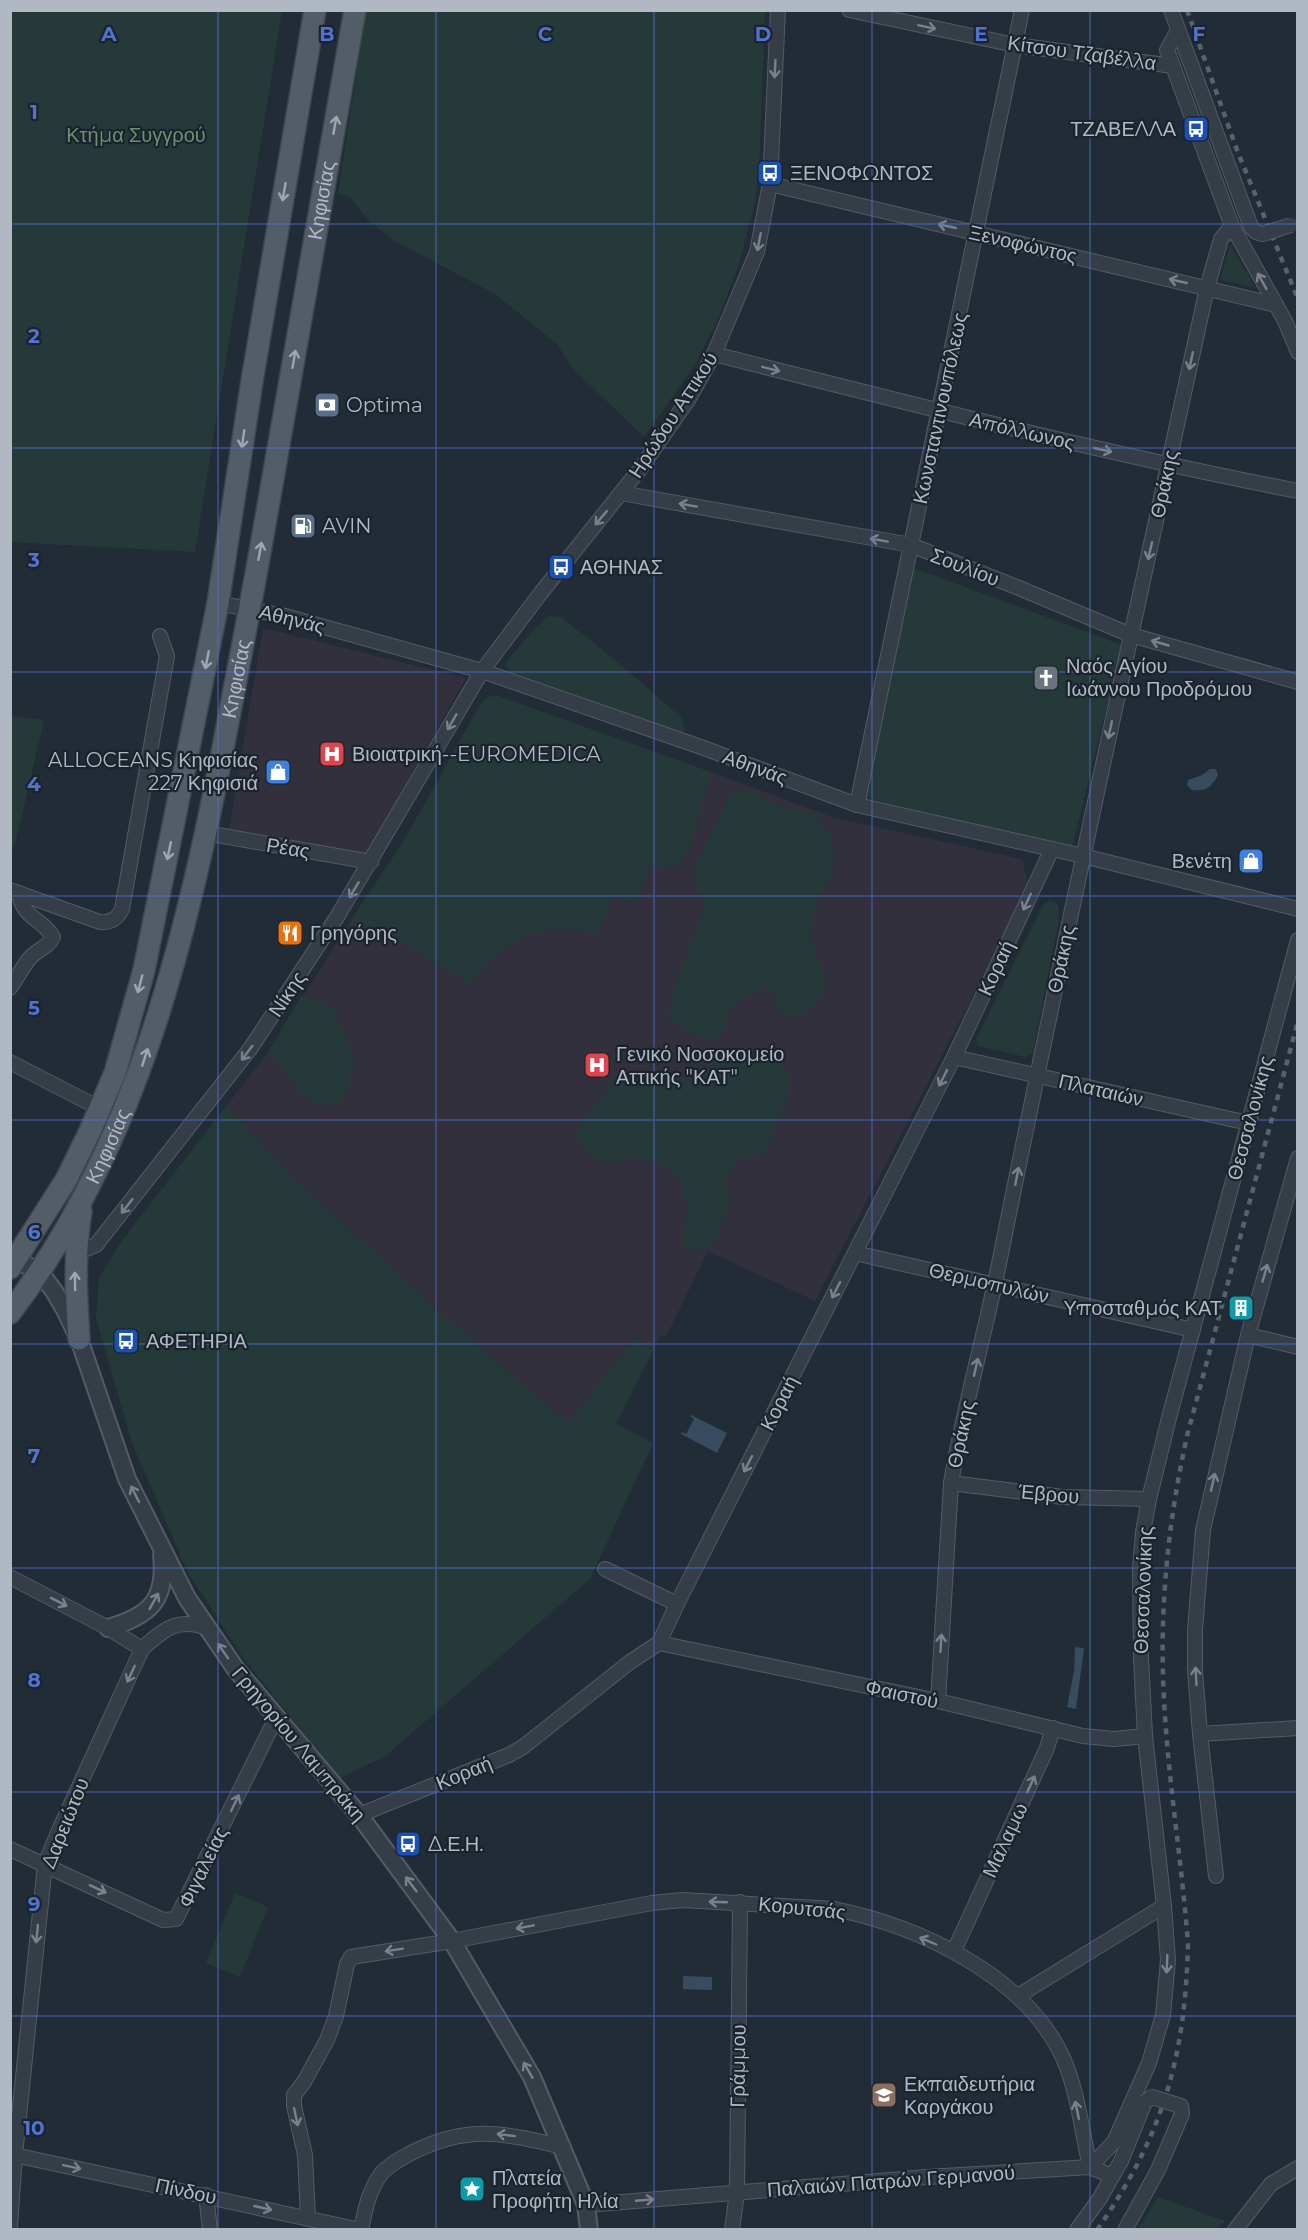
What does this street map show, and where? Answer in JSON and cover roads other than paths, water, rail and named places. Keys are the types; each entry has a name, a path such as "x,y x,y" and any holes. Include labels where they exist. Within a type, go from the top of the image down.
{"main road":[{"name":"Κηφισίας","path":"13,1264 66,1180 115,1073 144,970 218,603 252,381 315,10"},
{"name":"Κηφισίας","path":"10,1313 39,1271 84,1197 137,1080 170,974 206,833 250,608 355,10"},
{"path":"80,1339 75,1292 77,1240 84,1197"}],"street":[{"name":"Ηρώδου Αττικού","path":"482,671 640,469 688,400 714,354 757,252 770,184 778,10"},
{"name":"Κίτσου Τζαβέλλα","path":"849,10 1015,45 1173,66"},
{"name":"Κωνσταντινουπόλεως","path":"857,805 1022,10"},
{"path":"1171,10 1251,227 1263,234 1294,220"},
{"path":"1178,30 1167,50 1232,226 1276,305 1298,352"},
{"name":"Ξενοφώντος","path":"770,184 1276,305"},
{"name":"Θράκης","path":"938,1701 951,1483 962,1425 995,1284 1083,856 1207,288 1221,239 1232,226"},
{"name":"Απόλλωνος","path":"714,354 1169,466 1298,491"},
{"name":"Σουλίου","path":"621,493 911,546 1131,635 1298,682"},
{"name":"Αθηνάς","path":"218,603 307,622 482,671 701,747 857,805 1083,856 1298,909"},
{"path":"15,892 100,922 114,920 119,915 122,909 167,656 160,636"},
{"name":"Νίκης","path":"77,1240 79,1245 86,1249 96,1245 243,1058 315,952 482,671"},
{"name":"Ρέας","path":"206,833 370,862"},
{"name":"Κοραή","path":"359,1815 509,1755 523,1747 630,1662 659,1643 954,1057 1052,849"},
{"path":"10,988 28,960 37,951 50,944 53,937 50,931 26,912 15,892"},
{"name":"Θεσσαλονίκης","path":"1090,2167 1114,2142 1149,2063 1163,2015 1168,1960 1145,1736 1140,1568 1143,1532 1149,1499 1193,1330 1298,940"},
{"name":"Πλαταιών","path":"954,1057 1248,1123"},
{"path":"10,1062 99,1108"},
{"path":"1216,1876 1200,1734 1195,1630 1203,1530 1248,1335 1298,1158"},
{"name":"Θερμοπυλών","path":"855,1253 1193,1330"},
{"name":"Γρηγορίου Λαμπράκη","path":"13,1264 39,1271 54,1290 80,1339 127,1479 187,1598 235,1668 359,1815 452,1941 532,2077 586,2205 589,2229"},
{"path":"1248,1335 1298,1347"},
{"name":"Έβρου","path":"951,1483 1063,1497 1149,1499"},
{"path":"108,1628 132,1621 151,1608 163,1575 161,1547"},
{"path":"605,1569 677,1604"},
{"path":"10,1577 108,1628 142,1649"},
{"name":"Δαρειώτου","path":"10,2226 13,2155 45,1864 142,1649 172,1626 186,1623 207,1628"},
{"name":"Φαιστού","path":"659,1643 938,1701 1083,1736 1114,1739 1145,1736"},
{"name":"Φιγαλείας","path":"45,1864 163,1920 176,1919 276,1718"},
{"name":"Μαλαμω","path":"954,1952 1047,1748 1053,1728"},
{"path":"1200,1734 1298,1728"},
{"path":"10,1849 45,1864"},
{"name":"Κορυτσάς","path":"308,2218 304,2155 294,2106 294,2095 304,2082 327,2040 336,2016 347,1964 351,1958 652,1903 682,1900 813,1907 858,1914 954,1952 1018,1996 1048,2032 1064,2060 1090,2167"},
{"name":"Γράμμου","path":"732,2229 737,2192 740,1902"},
{"path":"1018,1996 1164,1906"},
{"path":"1077,2229 1100,2198 1121,2161 1145,2102 1152,2097 1181,2106 1182,2114 1158,2170 1125,2229"},
{"path":"361,2229 368,2197 382,2172 402,2158 426,2146 459,2134 486,2132 516,2136 563,2147"},
{"name":"Πίνδου","path":"13,2155 361,2229"},
{"name":"Παλαιών Πατρών Γερμανού","path":"586,2205 927,2177 1090,2167 1112,2176"},
{"path":"1235,2229 1271,2184 1298,2168"},
{"path":"206,2195 210,2229"}],"water":[{"path":"1210,769 1216,769 1218,775 1208,788 1192,790 1187,785 1188,780"},
{"path":"691,1415 727,1433 717,1453 681,1434 682,1432 686,1434 694,1419"},
{"path":"1075,1647 1084,1648 1076,1709 1067,1707 1074,1671"},
{"path":"683,1976 712,1977 712,1990 683,1989"}],"railway":[{"path":"1187,10 1237,150 1298,299"},
{"path":"1097,2230 1120,2195 1154,2128 1166,2094 1182,2024 1188,1944 1164,1699 1163,1632 1166,1566 1180,1468 1187,1436 1298,1021"}],"place":[{"name":"ΤΖΑΒΕΛΛΑ","path":"1196,129"},
{"name":"ΞΕΝΟΦΩΝΤΟΣ","path":"770,173"},
{"name":"Optima","path":"327,405"},
{"name":"AVIN","path":"303,526"},
{"name":"ΑΘΗΝΑΣ","path":"561,567"},
{"name":"Ναός Αγίου Ιωάννου Προδρόμου","path":"1046,678"},
{"name":"Βιοιατρική--EUROMEDICA","path":"332,754"},
{"name":"ALLOCEANS Κηφισίας 227 Κηφισιά","path":"278,772"},
{"name":"Βενέτη","path":"1251,861"},
{"name":"Γρηγόρης","path":"290,933"},
{"name":"Γενικό Νοσοκομείο Αττικής \"ΚΑΤ\"","path":"597,1065"},
{"name":"Υποσταθμός ΚΑΤ","path":"1241,1308"},
{"name":"ΑΦΕΤΗΡΙΑ","path":"126,1341"},
{"name":"Δ.Ε.Η.","path":"408,1844"},
{"name":"Εκπαιδευτήρια Καργάκου","path":"884,2095"},
{"name":"Πλατεία Προφήτη Ηλία","path":"472,2189"}],"park label":[{"name":"Κτήμα Συγγρού","path":"136,135"}]}
